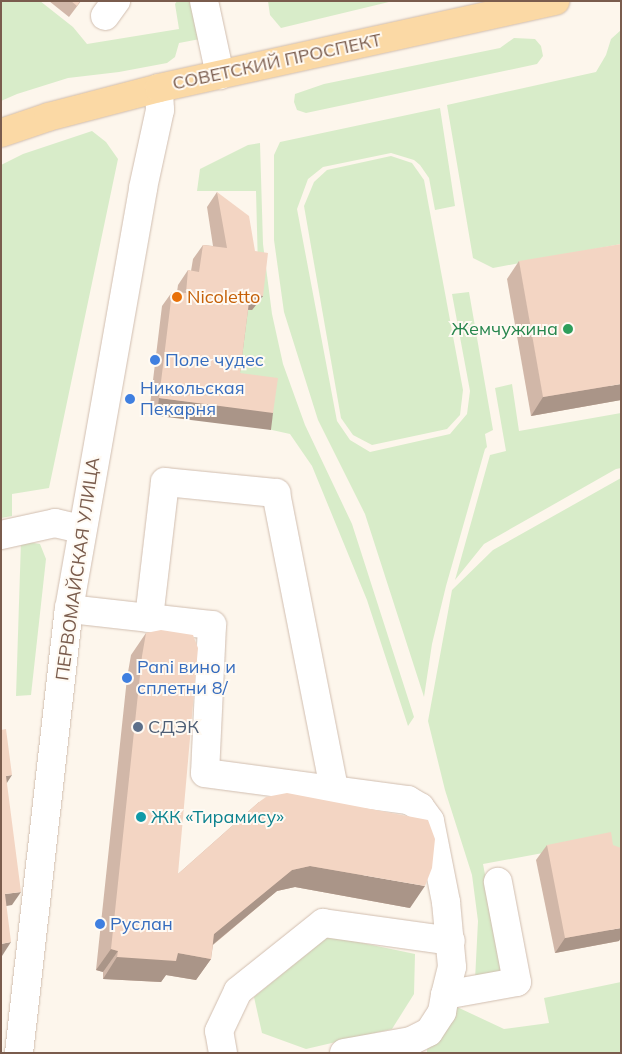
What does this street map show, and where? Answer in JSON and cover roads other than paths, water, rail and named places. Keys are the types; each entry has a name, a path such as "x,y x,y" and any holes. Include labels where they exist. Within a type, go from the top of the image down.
{"main road":[{"name":"СОВЕТСКИЙ ПРОСПЕКТ","path":"1,133 48,117 159,88 556,1"}],"street":[{"path":"204,1 220,74"},
{"name":"ПЕРВОМАЙСКАЯ УЛИЦА","path":"20,1053 12,1027 69,609 143,188 160,110 159,88"},
{"path":"149,618 165,482 276,493 334,790"},
{"path":"1,535 55,523 82,529"},
{"path":"69,609 212,625 204,773 408,800 420,807 430,821 446,902 451,941 452,966 442,1012 429,1032 411,1041 344,1053"},
{"path":"446,995 518,982 498,882"},
{"path":"223,1053 219,1031 238,991 323,923 451,941"}],"place":[{"name":"Nicoletto","path":"177,297"},
{"name":"Жемчужина","path":"568,329"},
{"name":"Поле чудес","path":"155,360"},
{"name":"Никольская Пекарня","path":"130,399"},
{"name":"Pani вино и сплетни 8/","path":"127,678"},
{"name":"СДЭК","path":"138,727"},
{"name":"ЖК «Тирамису»","path":"141,817"},
{"name":"Руслан","path":"100,924"}]}
